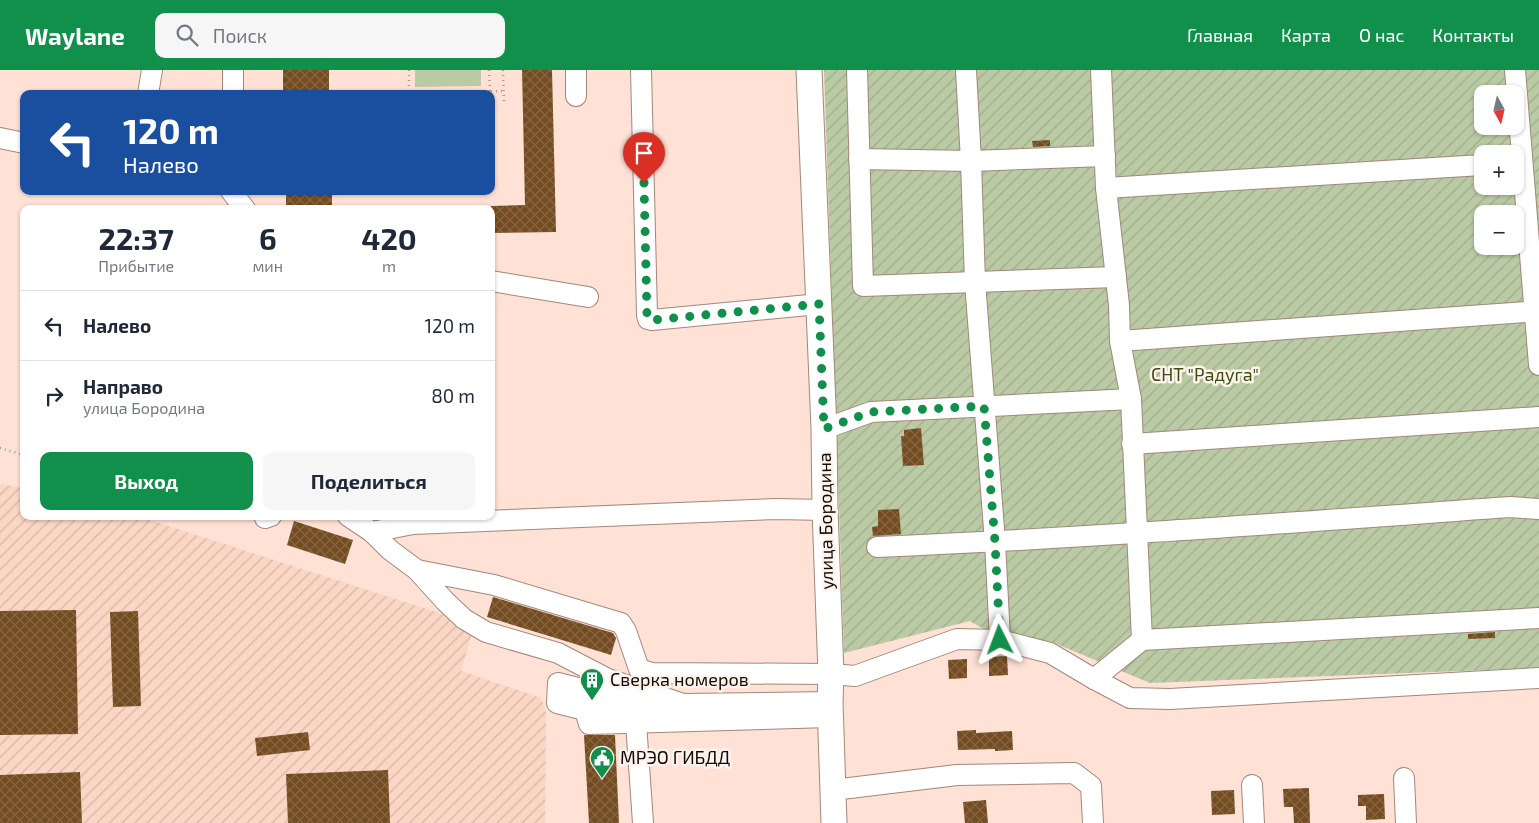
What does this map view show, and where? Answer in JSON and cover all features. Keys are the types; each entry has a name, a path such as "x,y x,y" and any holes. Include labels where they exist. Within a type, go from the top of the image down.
{"main road":[{"name":"улица Бородина","path":"809,70 824,429 834,823"}],"street":[{"path":"149,90 152,70"},
{"path":"233,70 233,90"},
{"path":"576,70 576,96"},
{"path":"641,70 648,319 819,304"},
{"path":"857,70 863,286 1116,277"},
{"path":"966,70 975,282 995,542 1000,640"},
{"path":"1101,70 1106,188 1119,305 1120,341 1131,399 1142,640"},
{"path":"1515,70 1518,145"},
{"path":"0,138 20,142"},
{"path":"859,159 971,160 1105,156"},
{"path":"1106,188 1474,165"},
{"path":"234,195 242,205"},
{"path":"1523,195 1537,311 1539,365"},
{"path":"495,282 588,297"},
{"path":"1120,341 1537,311"},
{"path":"824,429 871,412 1131,399"},
{"path":"1132,444 1539,417"},
{"path":"877,547 1138,534 1510,507 1539,509"},
{"path":"372,532 423,524 776,509 825,510"},
{"path":"354,520 372,532 390,550 417,570 464,619 486,632 558,653 608,679 683,704"},
{"path":"417,570 494,585 621,623 626,631 639,669 652,673 831,674 855,676 957,639 1000,640 1050,653 1130,698 1170,699 1539,678"},
{"path":"1094,679 1142,640 1539,618"},
{"path":"646,706 558,683 557,703 585,710 683,704 830,710"},
{"path":"585,710 589,724 636,724 830,710"},
{"path":"636,724 643,823"},
{"path":"833,790 957,775 1074,773 1092,786 1093,823"},
{"path":"1404,778 1406,823"},
{"path":"1252,785 1254,823"}],"path":[{"path":"409,70 409,90"},
{"path":"489,70 490,90"},
{"path":"503,70 504,103"},
{"path":"495,92 503,91"},
{"path":"0,448 20,454"}],"shaded area":[{"path":"0,484 20,487 20,520 149,520 442,614 474,627 461,671 541,698 546,713 545,823 0,823"}],"green space":[{"path":"415,70 481,70 481,86 415,87"},
{"name":"СНТ \"Радуга\"","path":"824,70 1539,70 1539,668 1150,683 1052,642 994,635 970,621 844,653"}],"building":[{"path":"283,70 329,70 329,90 283,90"},
{"path":"522,70 552,70 556,232 495,233 495,206 525,205"},
{"path":"1050,140 1050,146 1033,147 1032,141"},
{"path":"286,195 332,195 332,205 286,205"},
{"path":"921,428 924,465 903,466 901,436 904,436 904,430"},
{"path":"899,509 901,534 873,536 872,527 878,526 878,510"},
{"path":"294,521 353,540 345,564 287,545"},
{"path":"493,597 613,633 616,638 611,655 487,617"},
{"path":"76,610 78,734 0,735 0,611"},
{"path":"138,611 141,706 113,707 110,612"},
{"path":"1495,632 1495,638 1468,639 1468,634"},
{"path":"1007,656 1008,675 989,676 989,657"},
{"path":"967,659 967,678 949,679 948,660"},
{"path":"976,730 976,733 1012,731 1013,750 958,750 957,731"},
{"path":"308,732 310,750 257,756 255,738"},
{"name":"МРЭО ГИБДД","path":"584,735 615,735 619,823 589,823"},
{"path":"388,770 390,823 288,823 286,774"},
{"path":"80,772 82,823 0,823 0,775"},
{"path":"1309,788 1310,823 1294,823 1293,807 1284,807 1283,789"},
{"path":"1234,790 1235,814 1212,815 1211,791"},
{"path":"1384,794 1385,819 1366,820 1366,806 1358,806 1358,795"},
{"path":"986,800 988,823 965,823 963,802"}],"place":[{"name":"Сверка номеров","path":"592,701"},
{"name":"МРЭО ГИБДД","path":"602,779"}],"route":[{"path":"644,183 648,319 819,304 824,429 871,412 984,406 995,542 1000,640"}]}
